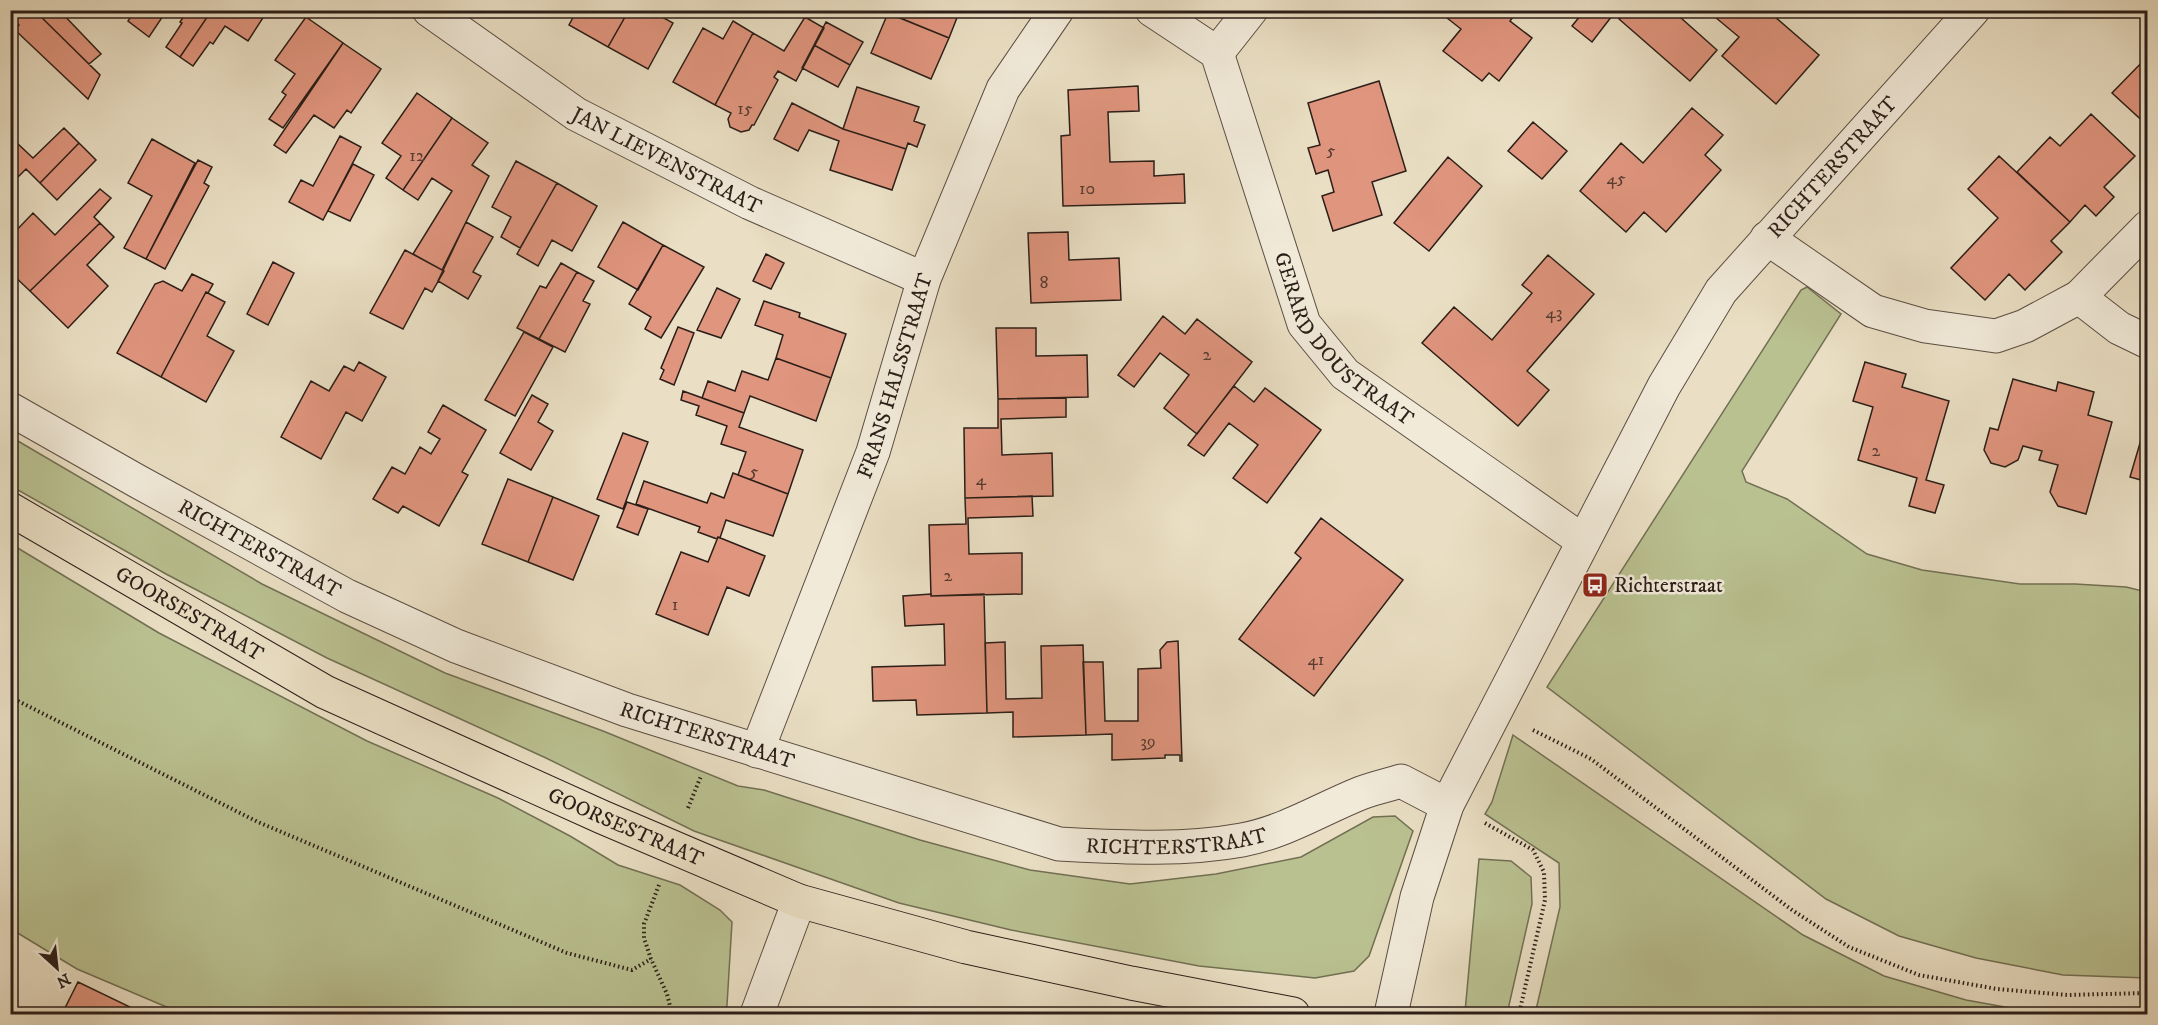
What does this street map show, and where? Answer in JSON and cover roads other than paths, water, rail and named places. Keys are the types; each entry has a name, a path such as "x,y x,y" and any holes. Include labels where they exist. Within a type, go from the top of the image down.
{"main road":[{"name":"GOORSESTRAAT","path":"10,509 325,692 602,817 799,901 966,947 1131,983 1293,1014"}],"street":[{"name":"FRANS HALSSTRAAT","path":"757,751 873,452 924,279 1003,89 1057,10"},
{"path":"1152,10 1217,53 1251,10"},
{"name":"RICHTERSTRAAT","path":"1391,1014 1416,897 1447,805 1664,386 1697,328 1721,291 1767,238 1973,10"},
{"name":"JAN LIEVENSTRAAT","path":"442,14 576,114 750,203 924,279"},
{"name":"GERARD DOUSTRAAT","path":"1217,53 1304,324 1345,374 1583,541"},
{"path":"1767,238 1873,311 1925,326 1996,336 2025,326 2079,297 2148,227"},
{"path":"2079,297 2119,328 2148,342"},
{"name":"RICHTERSTRAAT","path":"10,409 137,482 347,596 456,646 627,710 1059,844 1119,847 1197,845 1242,840 1298,823 1362,793 1401,781 1447,805"},
{"path":"757,1014 799,901"}],"place":[{"name":"Richterstraat","path":"1595,585"}]}
